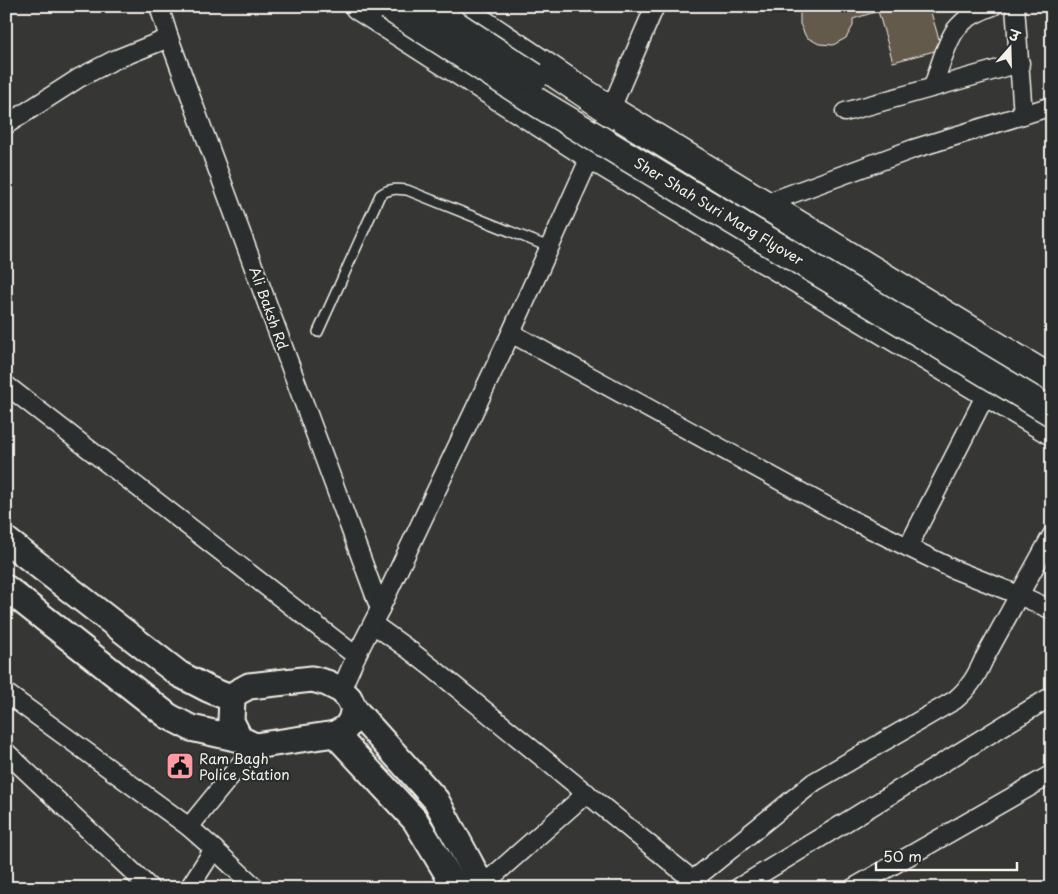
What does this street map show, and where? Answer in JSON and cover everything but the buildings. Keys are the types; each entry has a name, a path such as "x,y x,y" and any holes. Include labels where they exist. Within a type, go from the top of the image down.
{"highway":[{"path":"359,6 591,156 1052,431"},
{"name":"Sher Shah Suri Marg Flyover","path":"388,6 540,104 1052,412"},
{"name":"Sher Shah Suri Marg Flyover","path":"426,6 549,88 1052,393"},
{"path":"455,6 610,110 1052,380"}],"main road":[{"path":"6,540 180,674 232,699"},
{"path":"6,588 168,716 191,728 247,742 334,734 346,728 351,720 347,699"},
{"path":"247,742 231,721 232,699 236,693 249,686 312,679 327,683 347,699 436,800 464,882"},
{"path":"334,734 415,820 464,882"}],"street":[{"name":"Ali Baksh Rd","path":"159,6 377,617"},
{"path":"347,699 356,656 377,617 510,333 591,156 655,6"},
{"path":"933,87 952,34 958,26 976,12 993,6"},
{"path":"1015,6 1023,115"},
{"path":"6,125 79,78 114,60 169,38"},
{"path":"845,112 1020,63"},
{"path":"764,204 913,149 1052,106"},
{"path":"510,333 850,519 953,569 1052,610"},
{"path":"6,385 356,656"},
{"path":"908,547 987,392"},
{"path":"377,617 408,649 697,884 814,782 956,700 969,688 1052,535"},
{"path":"8,695 189,827 256,888"},
{"path":"738,888 1052,696"},
{"path":"189,827 247,742"},
{"path":"6,752 150,888"},
{"path":"853,888 1052,774"},
{"path":"464,882 587,794"},
{"path":"189,888 214,849"}],"lane":[{"path":"318,332 380,194 385,191 394,188 407,190 549,247"}],"place":[{"name":"Ram Bagh Police Station","path":"180,766"}]}
